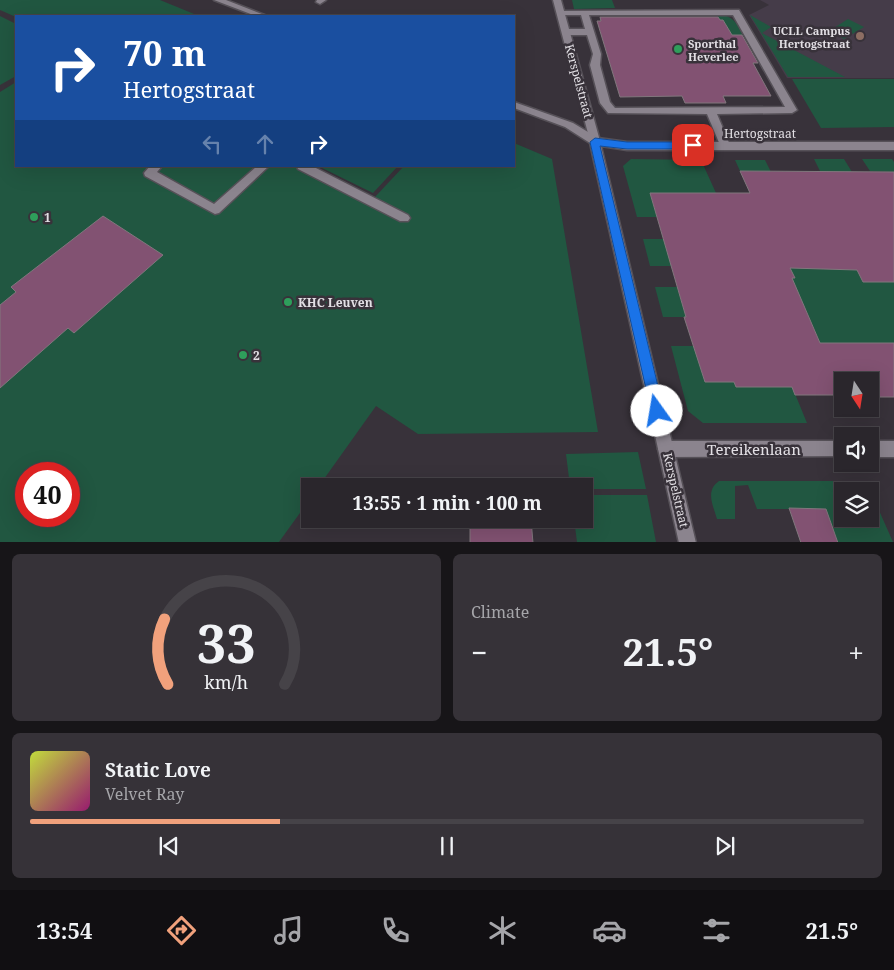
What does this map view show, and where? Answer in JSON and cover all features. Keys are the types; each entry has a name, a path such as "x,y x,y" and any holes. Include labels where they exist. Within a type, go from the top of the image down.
{"street":[{"path":"218,0 260,15"},
{"name":"Kerspelstraat","path":"557,0 595,142 688,542"},
{"path":"561,13 736,12 792,110 612,111 605,103 595,65 597,54 584,13"},
{"path":"566,32 590,32"},
{"name":"Hertogstraat","path":"515,105 569,125 595,142 627,146 894,146"},
{"path":"710,110 725,146"},
{"path":"156,167 149,173 215,210 263,167"},
{"path":"304,167 404,218"},
{"name":"Tereikenlaan","path":"666,449 834,449"},
{"path":"879,449 894,449"}],"shaded area":[{"path":"760,0 894,0 894,78 787,78 749,15 769,5"}],"green space":[{"path":"0,0 160,0 197,15 15,15 15,17 0,10"},
{"path":"572,0 612,0 615,8 574,9"},
{"path":"717,15 727,16 733,20 743,35 732,35 723,20 720,20"},
{"path":"750,15 771,27 762,33 845,77 788,77"},
{"path":"0,16 15,24 15,77 0,85"},
{"path":"848,19 864,27 844,39 829,31"},
{"path":"792,79 894,79 894,127 821,128"},
{"name":"KHC Leuven","path":"15,83 15,167 314,167 374,198 403,167 515,167 515,143 552,159 598,432 418,434 376,406 325,478 301,478 301,511 279,542 0,542 0,92"},
{"path":"631,159 701,160 716,193 650,194 657,217 637,217 623,166"},
{"path":"814,159 844,159 852,172 821,173"},
{"path":"862,159 892,159 894,162 894,172 870,171"},
{"path":"735,160 765,160 771,172 740,171"},
{"path":"320,167 397,167 373,193"},
{"path":"834,197 849,197 857,211 871,211 881,228 894,229 894,343 869,343 880,365 865,365 856,348 841,348 838,344 817,344 815,341 819,340 806,310 790,310 798,329 773,330 780,347 791,347 799,366 784,367 807,423 703,423 688,411 671,346 695,346 705,381 734,381 736,387 749,387 748,383 762,383 757,366 760,365 754,347 758,346 740,290 758,290 746,260 718,259 715,250 711,250 707,239 699,239 692,217 767,218 762,205 786,203 787,205 800,205 809,221 847,221","holes":["766,248 780,248 783,255 806,255 813,268 790,268 794,278 779,278","844,254 858,255 866,269 871,269 877,281 863,282 857,269 852,269"]},
{"path":"643,239 664,239 672,266 650,266"},
{"path":"655,287 677,287 686,317 663,317"},
{"path":"638,452 646,489 593,489 593,478 569,478 566,454"},
{"path":"719,481 866,481 834,482 834,527 879,527 879,510 893,542 838,542 825,509 757,509 748,485 735,486 735,519 717,519 711,499 712,489"},
{"path":"593,495 647,495 656,542 577,542 575,528 593,528"}],"building":[{"name":"Sporthal Heverlee","path":"600,17 718,17 720,20 723,20 732,35 742,35 758,63 753,63 771,96 723,96 726,103 685,103 682,96 620,97 597,21 601,21"},
{"path":"740,171 894,172 894,282 863,282 857,270 790,268 795,278 792,278 820,343 894,343 894,397 879,397 879,372 834,372 834,395 795,395 792,387 736,387 734,382 705,382 684,317 686,317 650,193 750,193"},
{"path":"103,216 163,255 74,333 68,328 0,388 0,305 16,292 11,287"},
{"path":"789,508 826,509 838,542 801,542"},
{"path":"470,528 532,528 533,542 470,542"}],"place":[{"name":"UCLL Campus Hertogstraat","path":"860,36"},
{"name":"Sporthal Heverlee","path":"678,49"},
{"name":"1","path":"34,217"},
{"name":"KHC Leuven","path":"288,302"},
{"name":"2","path":"243,355"}],"route":[{"path":"657,411 595,142 627,146 693,145"}]}
